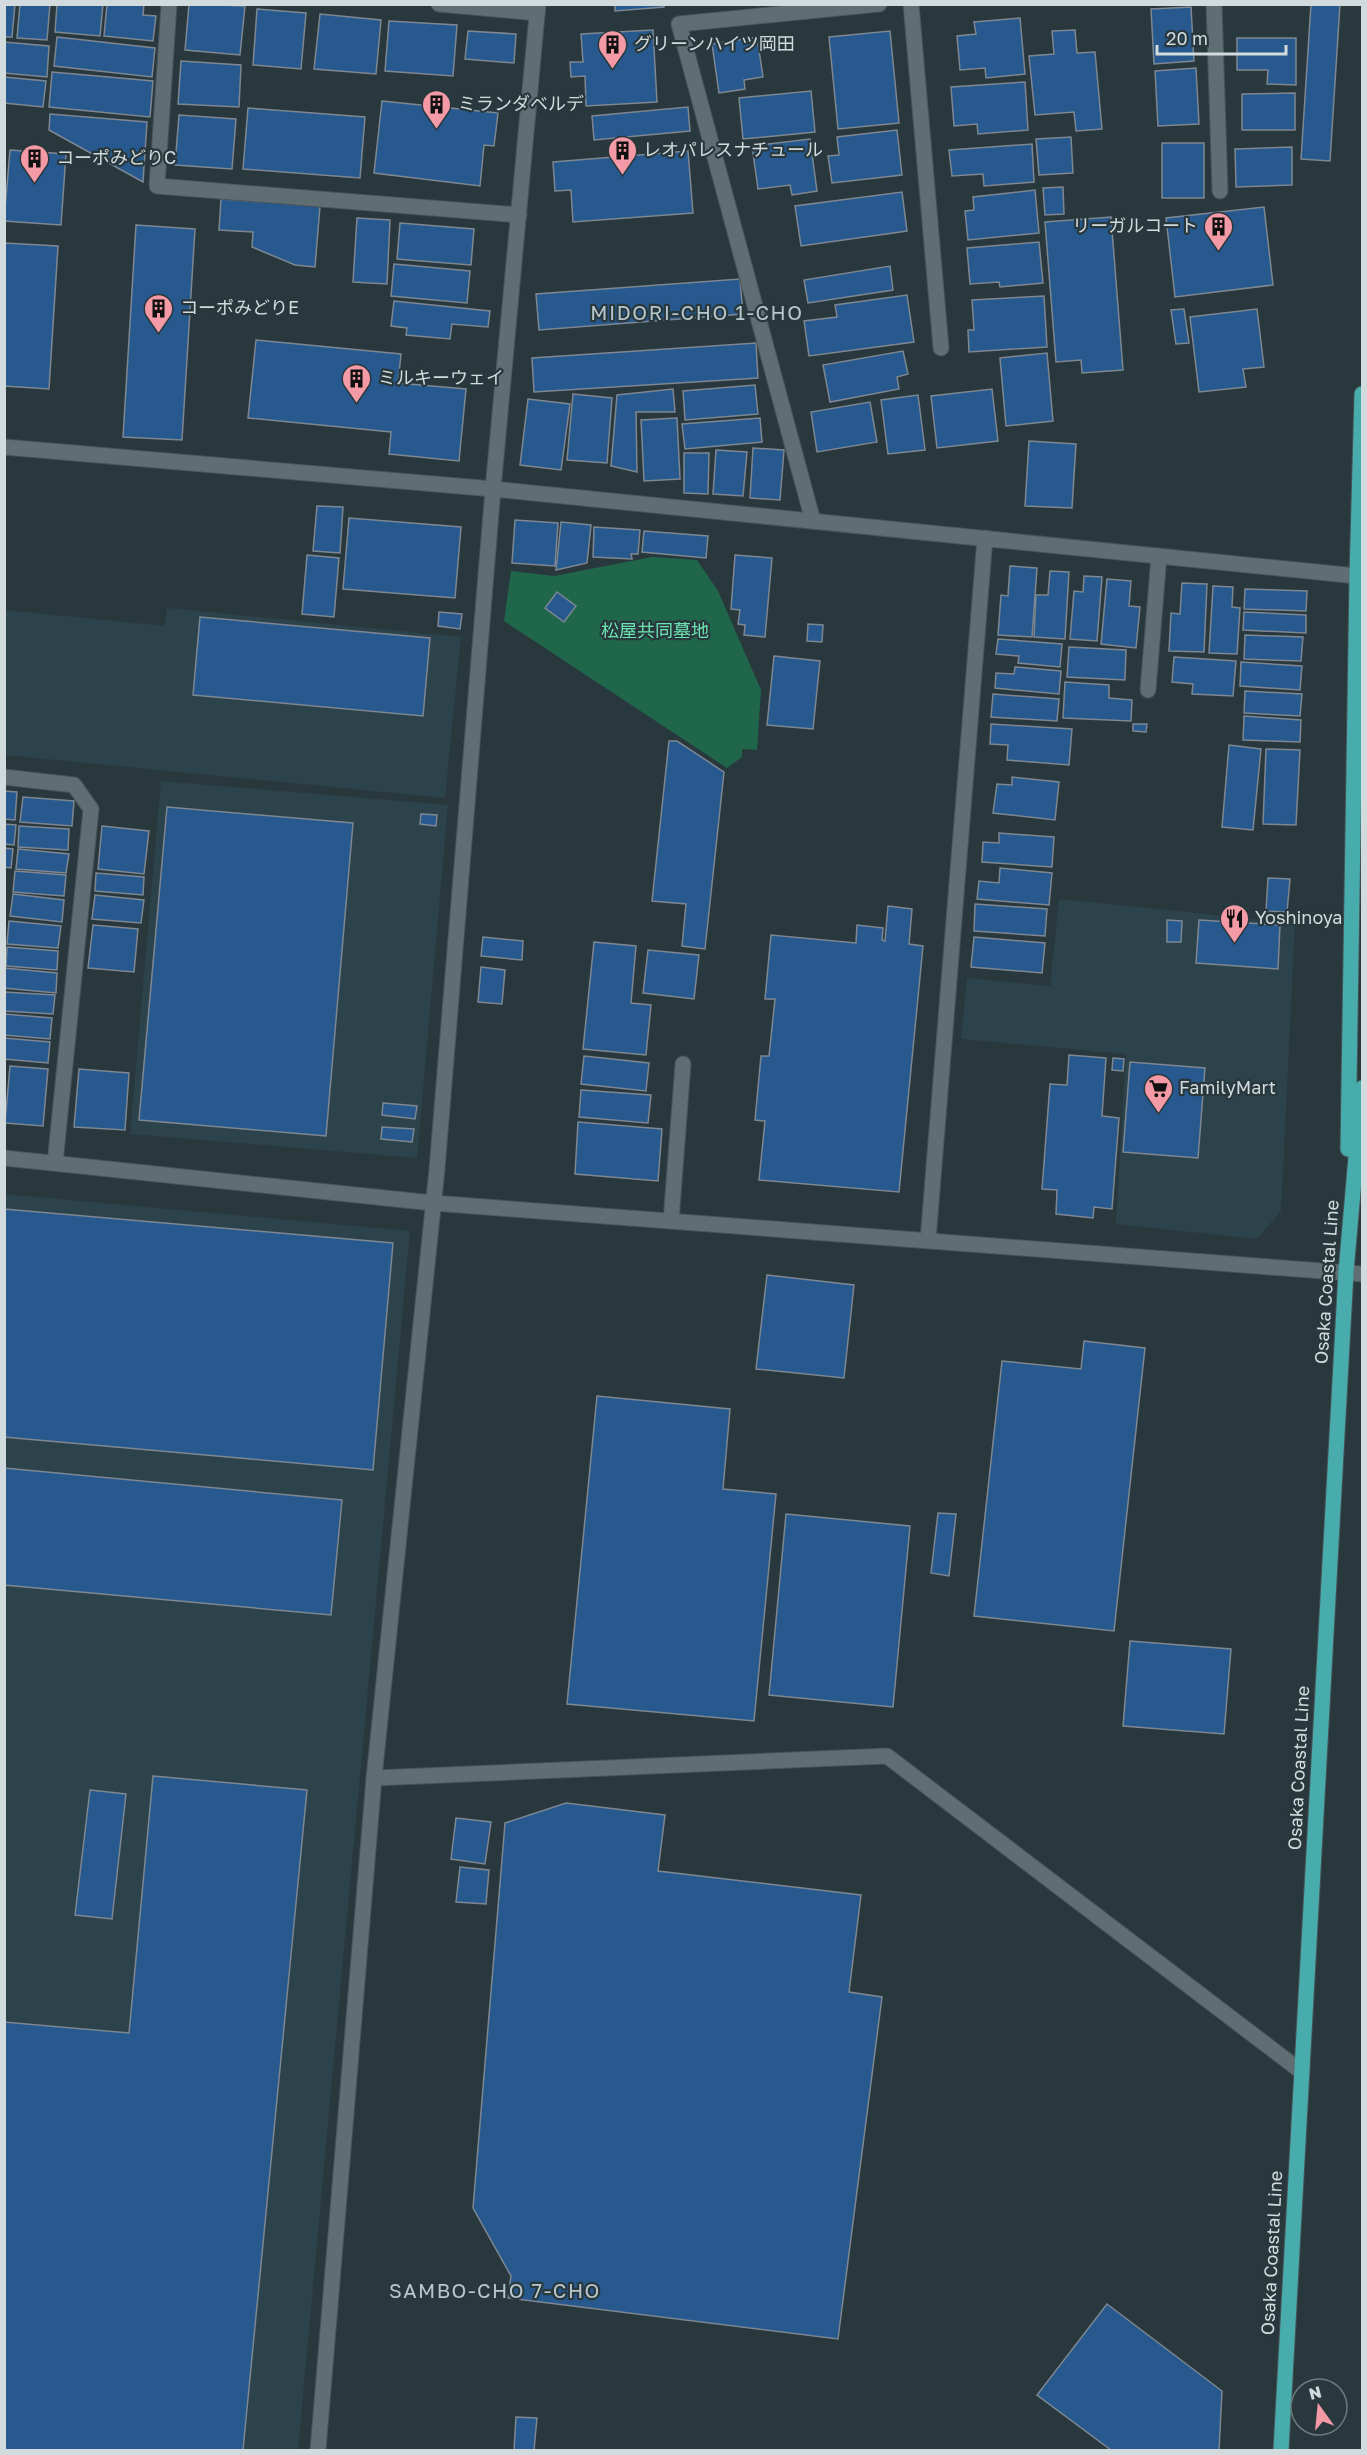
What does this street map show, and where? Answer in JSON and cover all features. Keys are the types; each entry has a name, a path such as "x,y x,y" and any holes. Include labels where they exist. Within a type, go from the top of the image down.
{"main road":[{"path":"1346,1272 1362,394"},
{"name":"Osaka Coastal Line","path":"1281,2451 1346,1272 1362,1088"}],"street":[{"path":"169,4 157,186 519,215"},
{"path":"318,2451 374,1778 433,1203 493,489 538,9 439,4"},
{"path":"813,521 679,24 879,4"},
{"path":"911,4 941,348"},
{"path":"1214,4 1220,191"},
{"path":"4,447 493,489 1357,576"},
{"path":"928,1240 985,538"},
{"path":"1148,690 1159,556"},
{"path":"4,777 74,784 91,809 56,1163"},
{"path":"671,1221 683,1064"},
{"path":"4,1158 433,1203 1362,1274"},
{"path":"374,1778 887,1756 1302,2072"}],"shaded area":[{"path":"167,608 461,637 445,798 5,755 4,610 165,626"},
{"path":"161,781 448,805 417,1158 130,1134"},
{"path":"1059,899 1295,923 1281,1211 1257,1239 1116,1224 1126,1054 961,1039 967,978 1050,986"},
{"path":"4,1194 410,1231 298,2450 5,2450"}],"green space":[{"name":"松屋共同墓地","path":"652,557 697,560 718,591 761,690 757,750 742,749 742,757 727,768 504,621 511,571 554,576"}],"building":[{"path":"4,4 15,4 12,37 4,37"},
{"path":"20,4 50,4 47,40 17,38"},
{"path":"57,4 103,4 100,36 55,32"},
{"path":"107,4 144,4 143,15 156,16 153,41 104,36"},
{"path":"189,4 245,6 240,55 185,50"},
{"path":"615,4 664,4 664,7 615,11"},
{"path":"1311,4 1340,4 1330,161 1301,159"},
{"path":"1191,7 1194,61 1154,64 1151,9"},
{"path":"257,9 306,13 301,69 253,65"},
{"path":"320,14 381,20 376,74 314,69"},
{"path":"1020,18 1025,74 986,78 985,68 960,70 957,36 976,34 974,22"},
{"path":"389,21 457,25 453,76 385,71"},
{"name":"グリーンハイツ岡田","path":"653,30 657,102 586,106 585,76 571,77 570,62 583,62 581,34"},
{"path":"1075,30 1077,53 1095,52 1102,129 1076,131 1074,112 1035,115 1029,56 1054,54 1052,31"},
{"path":"468,31 516,34 514,63 465,59"},
{"path":"890,31 899,123 838,129 829,37"},
{"path":"57,37 155,48 152,77 54,66"},
{"path":"757,37 763,77 744,80 745,89 719,93 712,44"},
{"path":"1237,38 1296,38 1296,85 1267,84 1268,70 1237,70"},
{"path":"4,42 49,46 47,77 4,73"},
{"path":"181,61 241,65 239,107 178,104"},
{"path":"1196,68 1199,124 1158,126 1155,71"},
{"path":"52,72 153,81 150,117 49,107"},
{"path":"4,77 46,81 43,107 4,103"},
{"path":"1025,82 1028,130 978,134 977,124 954,126 951,87"},
{"path":"811,91 815,132 743,139 739,98"},
{"path":"1295,93 1295,130 1242,130 1242,94"},
{"name":"ミランダベルデ","path":"382,101 498,113 494,146 484,145 480,186 374,173"},
{"path":"688,107 690,131 594,140 592,116"},
{"path":"248,108 365,117 360,178 243,169"},
{"path":"50,114 147,122 143,182 49,130"},
{"path":"179,115 236,119 232,169 175,165"},
{"path":"897,130 902,175 832,183 828,156 839,155 837,137"},
{"path":"1071,137 1073,173 1039,175 1036,139"},
{"path":"810,139 817,191 792,195 790,185 758,189 752,146"},
{"path":"1162,143 1204,143 1204,198 1162,198"},
{"path":"1032,144 1034,182 984,186 983,174 952,176 949,150"},
{"path":"1292,147 1292,185 1236,187 1235,149"},
{"name":"コーポみどりC","path":"10,150 66,154 61,225 4,221"},
{"name":"レオパレスナチュール","path":"688,151 693,213 573,222 571,190 555,191 553,162"},
{"path":"1063,187 1064,214 1045,215 1043,188"},
{"path":"1035,190 1039,233 968,240 965,211 974,210 973,197"},
{"path":"902,192 907,231 801,246 795,206"},
{"path":"221,199 320,206 315,267 295,265 252,247 253,232 219,230"},
{"name":"リーガルコート","path":"1264,207 1273,285 1175,297 1166,218"},
{"path":"1111,217 1123,370 1082,373 1081,360 1056,362 1045,222"},
{"path":"357,218 390,220 387,284 353,282"},
{"path":"400,223 474,229 471,265 397,259"},
{"name":"コーポみどりE","path":"136,225 195,229 182,440 123,437"},
{"path":"1039,242 1043,283 1000,287 999,282 970,284 967,248"},
{"path":"4,243 58,246 49,389 4,386"},
{"path":"394,264 470,271 467,303 391,296"},
{"path":"890,266 893,290 808,303 804,280"},
{"path":"740,279 743,314 539,330 536,294"},
{"path":"907,295 914,342 809,356 804,321 837,317 835,305"},
{"path":"1044,296 1047,347 969,352 968,330 974,330 972,300"},
{"path":"394,301 490,311 488,327 452,324 450,339 406,335 407,328 391,326"},
{"path":"1184,309 1189,343 1176,344 1171,310"},
{"path":"1257,309 1264,367 1243,369 1246,387 1199,392 1190,317"},
{"name":"ミルキーウェイ","path":"256,340 401,354 398,383 466,389 459,461 389,454 391,432 248,418"},
{"path":"756,343 758,378 534,392 532,358"},
{"path":"903,351 908,374 897,377 899,389 830,402 823,365"},
{"path":"1047,353 1053,421 1006,426 1000,358"},
{"path":"755,385 758,414 685,420 683,391"},
{"path":"673,389 675,412 636,412 637,472 611,466 617,395"},
{"path":"992,389 998,441 937,448 931,396"},
{"path":"573,394 612,398 607,463 567,460"},
{"path":"918,395 925,450 888,454 881,400"},
{"path":"528,399 570,404 561,470 520,465"},
{"path":"870,402 877,442 817,452 811,412"},
{"path":"677,418 680,479 644,481 641,420"},
{"path":"760,418 762,442 685,449 682,424"},
{"path":"1029,441 1076,444 1072,508 1025,506"},
{"path":"753,448 784,450 780,500 750,498"},
{"path":"716,450 747,452 743,496 713,494"},
{"path":"684,453 709,453 708,494 684,493"},
{"path":"317,506 343,507 340,553 313,551"},
{"path":"349,518 461,527 455,598 343,589"},
{"path":"515,520 558,523 555,566 512,563"},
{"path":"561,522 591,525 587,563 556,570"},
{"path":"594,527 640,530 638,554 631,554 632,559 593,557"},
{"path":"644,531 708,536 706,558 642,552"},
{"path":"307,555 339,558 334,617 302,614"},
{"path":"735,555 772,558 765,637 744,635 745,625 738,624 740,610 731,609"},
{"path":"1010,566 1037,568 1032,637 998,635 1001,595 1008,596"},
{"path":"1050,571 1069,572 1065,639 1034,637 1036,595 1048,595"},
{"path":"1084,576 1102,577 1097,641 1070,639 1074,591 1083,592"},
{"path":"1107,579 1131,581 1129,606 1140,607 1136,648 1101,644"},
{"path":"1182,583 1207,584 1204,652 1169,651 1171,613 1180,614"},
{"path":"1213,586 1233,587 1232,607 1240,608 1237,654 1209,653"},
{"path":"1245,589 1307,591 1306,611 1244,609"},
{"path":"557,592 576,606 564,622 545,608"},
{"path":"439,612 462,614 460,629 438,626"},
{"path":"1244,612 1306,615 1306,633 1243,630"},
{"path":"200,617 430,638 423,716 193,695"},
{"path":"808,624 823,625 822,642 807,641"},
{"path":"1245,635 1303,637 1301,661 1244,659"},
{"path":"998,639 1062,644 1060,667 1018,663 1019,656 996,654"},
{"path":"1069,647 1126,650 1125,680 1067,677"},
{"path":"774,656 820,661 813,729 767,725"},
{"path":"1174,657 1236,661 1233,696 1192,694 1193,684 1172,682"},
{"path":"1241,662 1302,666 1300,690 1240,686"},
{"path":"1015,667 1061,671 1059,694 995,688 996,673 1014,674"},
{"path":"1065,682 1109,685 1109,698 1132,700 1131,721 1063,718"},
{"path":"1245,691 1302,694 1300,716 1244,713"},
{"path":"993,694 1059,699 1057,721 991,717"},
{"path":"1244,716 1301,720 1300,742 1243,740"},
{"path":"991,724 1072,729 1069,765 1007,760 1008,745 990,744"},
{"path":"1133,724 1147,724 1146,732 1133,731"},
{"path":"669,741 677,741 724,772 705,949 682,946 686,904 652,901"},
{"path":"1229,745 1261,749 1253,830 1222,827"},
{"path":"1266,749 1300,750 1296,825 1263,824"},
{"path":"1012,777 1059,782 1055,820 993,813 997,784 1012,785"},
{"path":"4,791 17,792 15,820 4,819"},
{"path":"23,797 74,801 72,826 20,822"},
{"path":"167,807 353,823 326,1136 139,1120"},
{"path":"421,814 437,815 436,826 420,824"},
{"path":"4,824 16,825 14,845 4,844"},
{"path":"19,826 69,829 68,850 18,847"},
{"path":"102,826 149,831 144,874 98,869"},
{"path":"999,833 1054,837 1052,867 982,862 983,842 999,843"},
{"path":"4,848 13,849 11,868 4,867"},
{"path":"18,849 69,854 66,873 16,869"},
{"path":"1000,868 1052,873 1049,905 977,899 979,881 999,883"},
{"path":"15,871 66,875 64,896 13,892"},
{"path":"96,873 144,877 143,895 95,891"},
{"path":"1268,878 1290,879 1287,912 1266,911"},
{"path":"13,894 64,900 62,922 10,916"},
{"path":"95,895 144,900 141,923 92,919"},
{"path":"975,904 1047,909 1045,936 974,931"},
{"path":"888,906 912,909 909,944 923,946 899,1192 759,1180 765,1121 755,1120 761,1056 769,1056 775,999 765,999 771,935 856,943 857,925 883,928 882,940 885,941"},
{"path":"1167,920 1182,921 1181,942 1167,942"},
{"path":"1199,920 1280,925 1278,969 1196,963"},
{"path":"9,921 61,926 58,948 7,944"},
{"path":"93,925 138,929 134,972 88,968"},
{"path":"483,937 523,941 522,960 481,956"},
{"path":"974,937 1045,943 1042,973 971,967"},
{"path":"594,942 636,946 631,1003 651,1005 646,1055 583,1049"},
{"path":"7,947 58,951 57,970 6,966"},
{"path":"648,950 699,955 694,999 643,993"},
{"path":"481,967 505,970 502,1004 478,1002"},
{"path":"4,968 57,973 56,993 4,988"},
{"path":"4,992 55,995 53,1014 4,1011"},
{"path":"4,1014 52,1018 50,1039 4,1035"},
{"path":"4,1038 50,1042 48,1063 4,1059"},
{"path":"1069,1055 1106,1058 1102,1116 1119,1118 1112,1209 1094,1207 1093,1218 1056,1214 1057,1190 1042,1189 1050,1084 1067,1085"},
{"path":"584,1056 649,1063 646,1091 581,1084"},
{"path":"1113,1058 1124,1059 1123,1071 1112,1070"},
{"path":"1130,1062 1205,1068 1198,1158 1123,1152"},
{"path":"10,1066 48,1069 43,1126 5,1123"},
{"path":"79,1069 129,1073 125,1130 74,1127"},
{"path":"581,1090 651,1095 648,1123 579,1117"},
{"path":"383,1103 417,1106 415,1119 382,1115"},
{"path":"578,1122 662,1129 658,1181 575,1174"},
{"path":"382,1127 414,1129 412,1142 381,1139"},
{"path":"4,1209 393,1243 373,1470 4,1437"},
{"path":"767,1275 854,1285 844,1378 756,1369"},
{"path":"1084,1341 1145,1348 1114,1631 974,1616 1002,1361 1081,1369"},
{"path":"597,1396 730,1409 723,1489 776,1494 754,1721 567,1704"},
{"path":"4,1468 342,1500 331,1615 4,1585"},
{"path":"938,1513 956,1514 949,1576 931,1573"},
{"path":"786,1514 910,1526 893,1707 769,1695"},
{"path":"1130,1641 1231,1649 1224,1734 1123,1726"},
{"path":"153,1776 307,1790 243,2450 4,2450 4,2022 129,2033"},
{"path":"90,1790 126,1794 112,1919 75,1915"},
{"path":"566,1803 665,1815 658,1871 861,1895 849,1992 882,1997 838,2339 508,2298 511,2276 473,2208 505,1823"},
{"path":"456,1818 491,1822 485,1864 451,1859"},
{"path":"460,1867 489,1870 486,1904 456,1902"},
{"path":"1107,2304 1222,2391 1219,2450 1111,2450 1037,2395"},
{"path":"516,2417 537,2418 534,2450 514,2450"}],"place":[{"name":"グリーンハイツ岡田","path":"613,70"},
{"name":"ミランダベルデ","path":"437,130"},
{"name":"レオパレスナチュール","path":"622,176"},
{"name":"コーポみどりC","path":"35,184"},
{"name":"リーガルコート","path":"1219,252"},
{"name":"コーポみどりE","path":"159,334"},
{"name":"ミルキーウェイ","path":"357,404"},
{"name":"Yoshinoya","path":"1234,944"},
{"name":"FamilyMart","path":"1158,1114"}],"district":[{"name":"MIDORI-CHO 1-CHO","path":"697,313"},
{"name":"SAMBO-CHO 7-CHO","path":"495,2291"}]}
